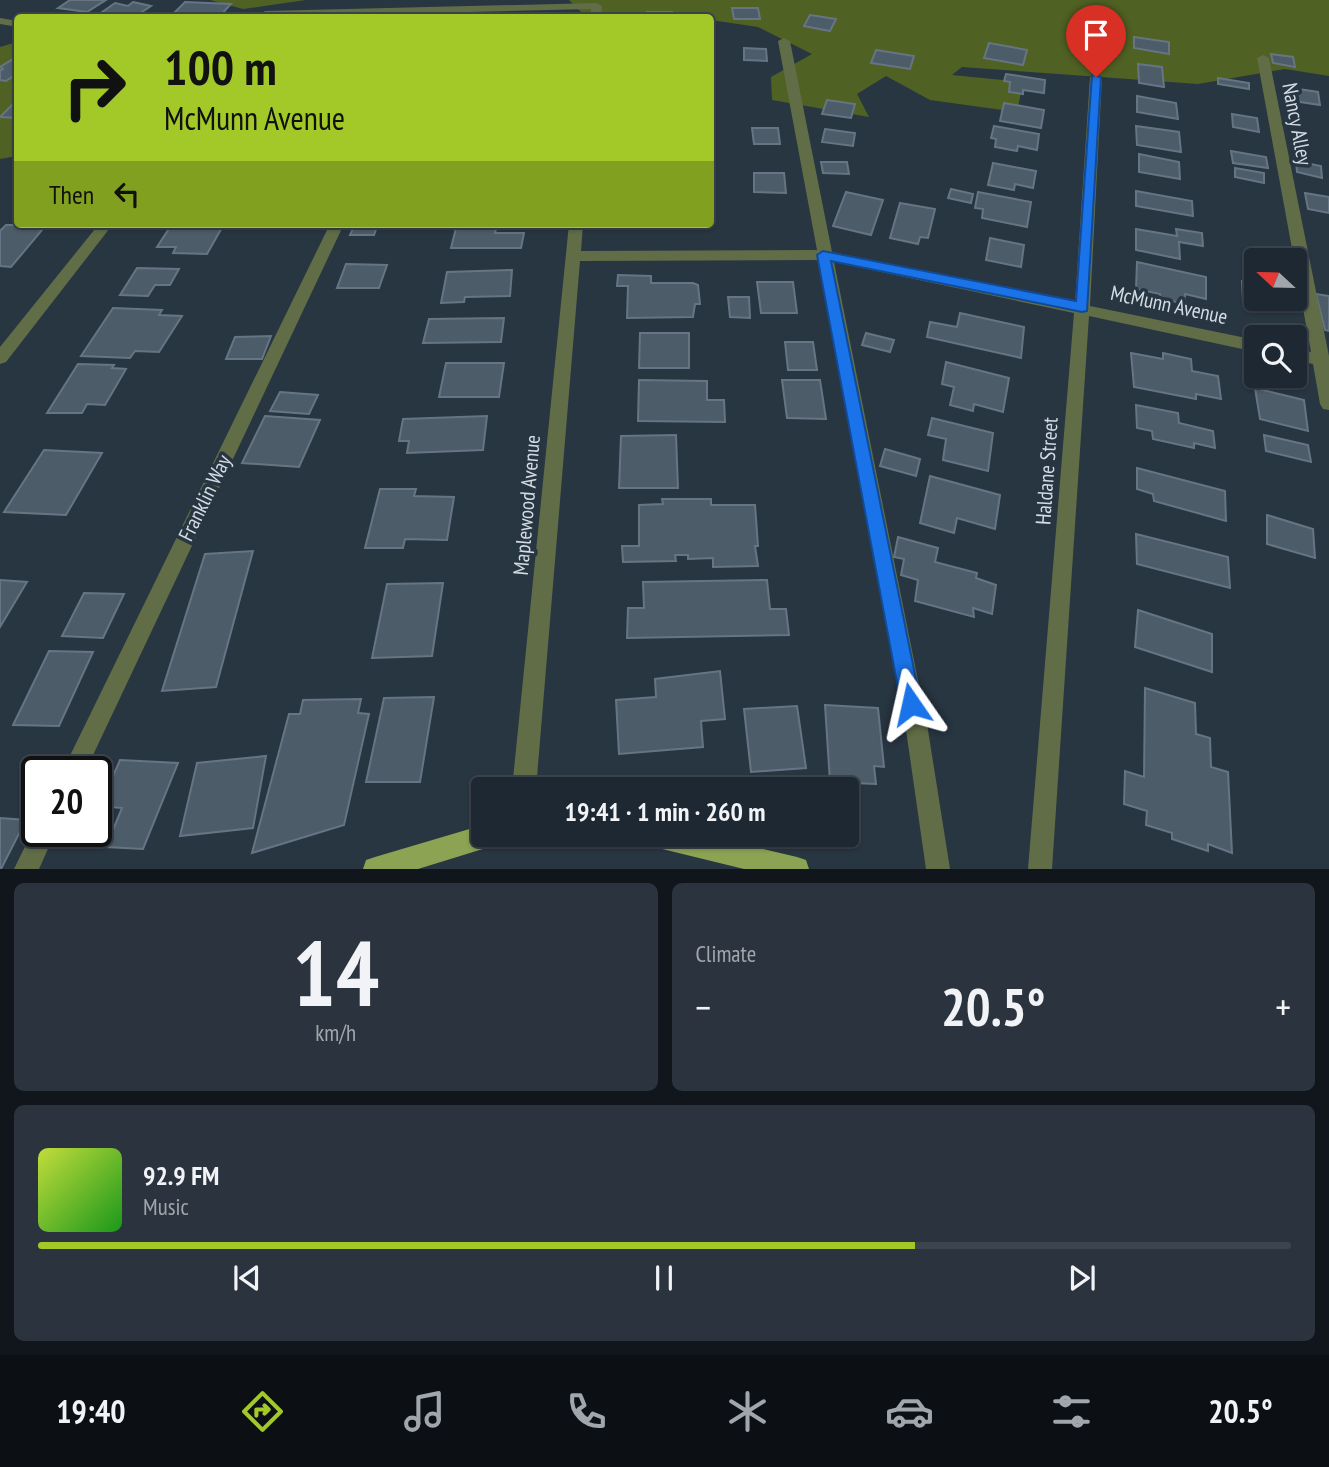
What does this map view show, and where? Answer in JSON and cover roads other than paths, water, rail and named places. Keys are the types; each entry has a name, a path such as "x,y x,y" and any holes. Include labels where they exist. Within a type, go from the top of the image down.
{"main road":[{"path":"375,869 471,841"},
{"path":"704,847 797,869"}],"street":[{"path":"438,14 596,12"},
{"path":"783,41 916,730 938,869"},
{"name":"Nancy Alley","path":"1263,58 1326,361 1329,404"},
{"name":"Haldane Street","path":"1040,869 1082,307 1096,77"},
{"path":"0,358 103,228"},
{"name":"Franklin Way","path":"81,756 335,228"},
{"name":"Maplewood Avenue","path":"525,777 576,228"},
{"name":"McMunn Avenue","path":"573,256 823,255 1082,307 1244,343"},
{"path":"1307,357 1326,361"},
{"path":"26,869 36,847"}]}
